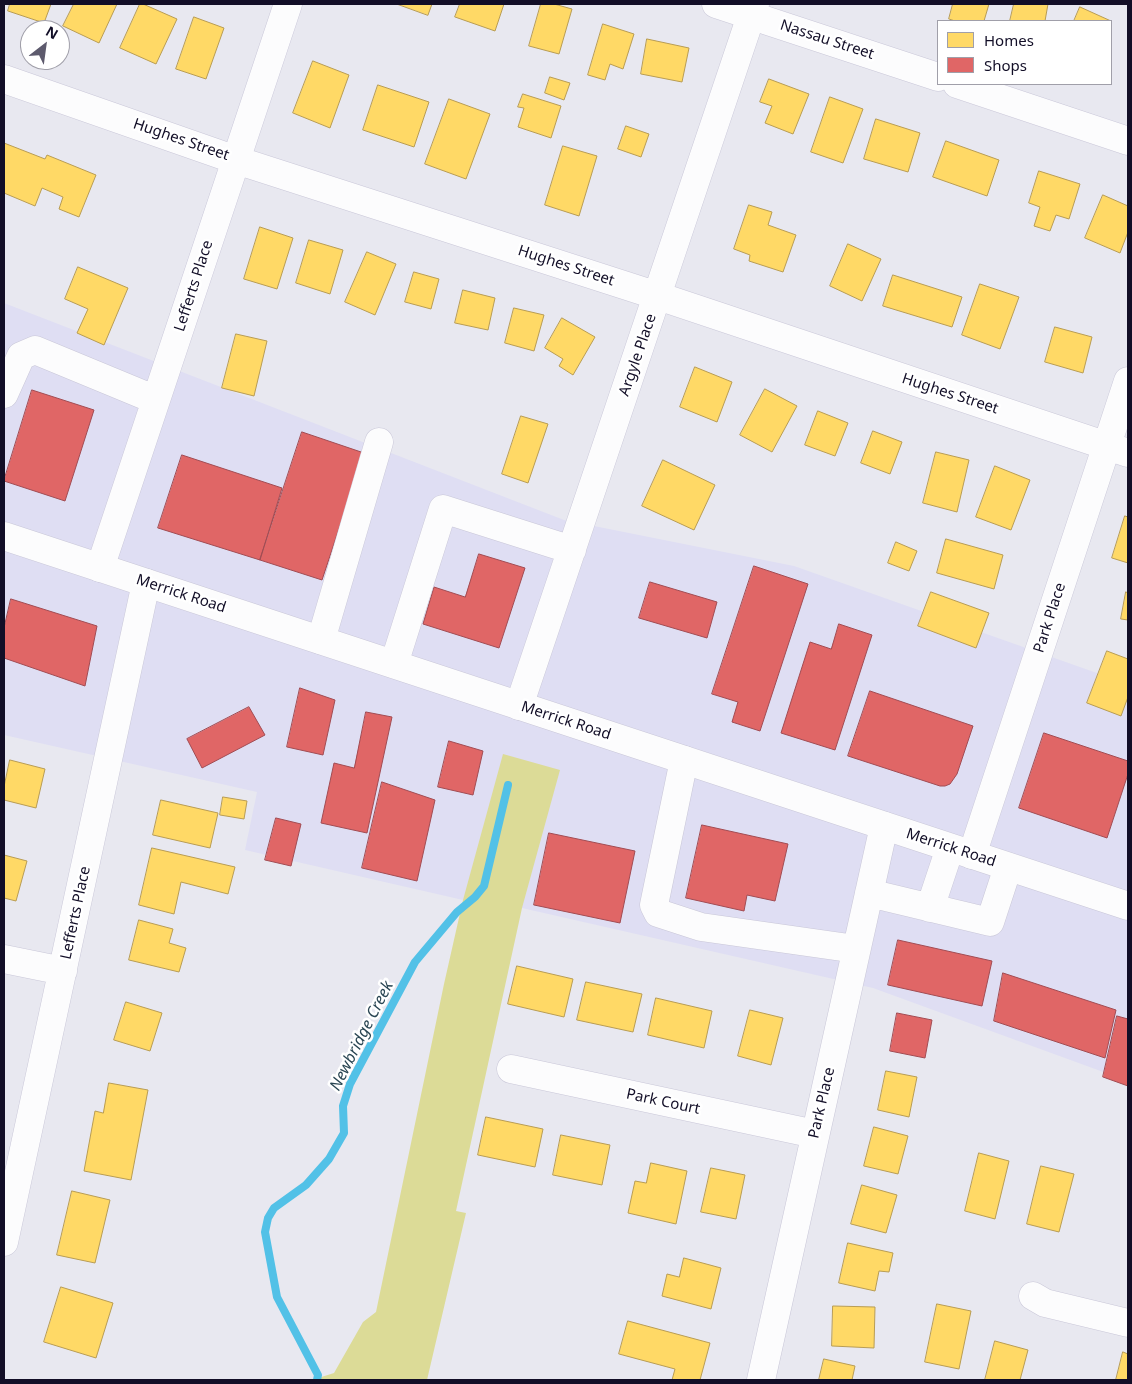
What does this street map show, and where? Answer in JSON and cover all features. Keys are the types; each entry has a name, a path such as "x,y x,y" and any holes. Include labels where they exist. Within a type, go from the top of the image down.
{"street":[{"name":"Lefferts Place","path":"100,568 288,4"},
{"name":"Nassau Street","path":"716,4 754,10 937,77"},
{"name":"Argyle Place","path":"519,706 754,10"},
{"name":"Hughes Street","path":"4,79 236,160 658,296 1117,450"},
{"path":"960,85 1128,141"},
{"path":"4,394 21,356 35,350 156,400"},
{"name":"Park Place","path":"930,908 961,851 1117,450 1128,381"},
{"path":"321,640 379,442"},
{"path":"394,664 443,509 572,550"},
{"name":"Merrick Road","path":"4,536 1128,906"},
{"name":"Lefferts Place","path":"4,1242 146,583"},
{"path":"684,760 654,905 658,913 701,927 856,948"},
{"name":"Park Place","path":"761,1380 884,826"},
{"path":"869,894 990,922 1008,867"},
{"path":"4,959 63,971"},
{"name":"Park Court","path":"511,1069 815,1134"},
{"path":"1034,1296 1045,1303 1128,1323"}],"shaded area":[{"path":"4,303 564,520 794,566 1128,684 1128,1081 873,988 522,908 463,900 245,850 257,792 4,735"},
{"path":"503,754 560,770 522,908 456,1211 466,1213 427,1380 312,1380 334,1373 363,1322 376,1312 463,900"}],"building: Homes":[{"path":"10,4 51,4 45,20 35,20 8,11"},
{"path":"74,4 117,4 99,43 70,29 70,20 66,20"},
{"path":"140,4 177,19 156,64 120,48"},
{"path":"397,4 432,4 428,15"},
{"path":"460,4 504,4 495,31 455,17"},
{"path":"541,4 554,4 572,9 559,54 529,46"},
{"path":"953,4 989,4 984,20 949,19"},
{"path":"1014,4 1048,4 1045,20 1010,20"},
{"path":"1080,7 1109,20 1074,20"},
{"path":"194,17 224,28 206,79 176,69"},
{"path":"603,24 634,34 623,69 610,64 605,80 588,75"},
{"path":"647,39 689,48 682,82 641,74"},
{"path":"313,61 349,75 330,128 293,113"},
{"path":"550,77 570,83 564,100 545,93"},
{"path":"769,79 809,94 793,134 765,123 772,106 760,102"},
{"path":"378,85 429,102 414,147 363,130"},
{"path":"523,94 561,106 551,138 518,127 524,108 518,107"},
{"path":"830,97 863,109 843,163 811,152"},
{"path":"449,99 490,114 466,179 425,164"},
{"path":"876,119 920,133 908,172 864,159"},
{"path":"626,126 649,134 641,157 618,149"},
{"path":"946,141 999,160 987,196 933,177"},
{"path":"4,143 45,159 47,155 96,175 79,217 59,209 63,197 42,188 35,206 4,193"},
{"path":"563,146 597,156 579,216 545,205"},
{"path":"1039,171 1080,184 1069,219 1056,215 1050,231 1034,226 1040,207 1029,203"},
{"path":"1103,195 1128,206 1128,232 1120,253 1085,238"},
{"path":"749,205 772,212 768,225 796,235 783,272 749,261 750,255 734,249"},
{"path":"260,227 293,238 277,289 244,279"},
{"path":"309,240 343,250 330,294 296,283"},
{"path":"848,244 881,259 862,301 830,286"},
{"path":"367,252 396,264 375,315 345,302"},
{"path":"78,267 128,288 104,345 77,333 88,309 65,299"},
{"path":"414,272 439,279 431,309 405,302"},
{"path":"893,275 962,297 952,327 883,306"},
{"path":"980,284 1019,297 1000,349 962,335"},
{"path":"463,290 495,298 488,330 455,323"},
{"path":"514,308 544,315 534,351 505,343"},
{"path":"562,318 595,337 573,375 559,366 563,359 545,348"},
{"path":"1055,327 1092,337 1083,373 1045,362"},
{"path":"236,334 267,341 254,396 222,388"},
{"path":"695,367 732,382 717,422 680,407"},
{"path":"765,389 797,406 772,452 740,435"},
{"path":"818,411 848,423 835,456 805,445"},
{"path":"521,416 548,424 528,483 502,474"},
{"path":"873,431 902,442 890,474 861,463"},
{"path":"936,452 969,460 957,512 923,503"},
{"path":"663,460 715,485 694,530 642,506"},
{"path":"995,466 1030,480 1011,530 976,517"},
{"path":"1125,516 1128,517 1128,563 1112,558"},
{"path":"946,539 1003,555 994,589 937,573"},
{"path":"896,542 917,551 909,571 888,563"},
{"path":"931,592 989,613 976,648 918,626"},
{"path":"1126,592 1128,593 1128,620 1121,619"},
{"path":"1107,651 1128,659 1128,697 1121,716 1087,703"},
{"path":"10,760 45,769 36,808 4,800 4,787"},
{"path":"223,797 247,801 244,819 220,815"},
{"path":"161,800 218,813 210,848 153,835"},
{"path":"152,848 235,867 228,894 181,882 174,914 139,905"},
{"path":"4,855 27,861 16,901 4,898"},
{"path":"139,920 173,929 169,943 186,948 179,972 129,960"},
{"path":"517,966 573,979 564,1017 508,1004"},
{"path":"586,982 642,994 633,1032 577,1020"},
{"path":"656,998 712,1011 704,1048 648,1035"},
{"path":"126,1002 162,1013 150,1051 114,1040"},
{"path":"750,1010 783,1018 771,1065 738,1056"},
{"path":"886,1071 917,1077 909,1117 878,1110"},
{"path":"109,1083 148,1090 131,1180 84,1171 95,1111 103,1113"},
{"path":"486,1117 543,1129 535,1167 478,1155"},
{"path":"874,1127 908,1136 898,1174 864,1166"},
{"path":"561,1135 610,1145 602,1185 553,1175"},
{"path":"979,1153 1009,1161 995,1219 965,1211"},
{"path":"651,1163 687,1171 676,1224 628,1213 635,1181 646,1183"},
{"path":"1041,1166 1074,1174 1059,1232 1027,1224"},
{"path":"711,1168 745,1175 736,1219 701,1212"},
{"path":"862,1185 897,1195 886,1233 851,1224"},
{"path":"72,1191 110,1200 95,1263 57,1255"},
{"path":"848,1243 893,1253 889,1272 879,1271 875,1291 839,1283"},
{"path":"684,1258 721,1268 711,1309 662,1296 667,1274 679,1277"},
{"path":"61,1287 113,1303 96,1358 44,1342"},
{"path":"937,1304 971,1311 959,1369 925,1362"},
{"path":"833,1306 875,1307 874,1348 832,1346"},
{"path":"628,1321 710,1343 700,1380 672,1380 675,1369 619,1354"},
{"path":"995,1341 1028,1350 1020,1380 985,1380"},
{"path":"1123,1352 1128,1354 1128,1380 1116,1380"},
{"path":"824,1359 855,1366 852,1380 819,1380"}],"building: Shops":[{"path":"32,390 94,410 65,501 4,481"},
{"path":"302,432 364,453 322,580 260,560"},
{"path":"182,455 282,488 260,560 158,528"},
{"path":"479,554 525,568 499,648 423,624 434,587 465,597"},
{"path":"754,566 808,584 760,731 732,722 738,702 712,694"},
{"path":"650,582 717,602 707,638 639,618"},
{"path":"11,599 97,626 85,686 4,658 4,628"},
{"path":"839,624 872,635 835,750 781,733 810,642 831,649"},
{"path":"300,688 335,700 323,755 287,747"},
{"path":"870,691 973,726 957,774 950,784 940,786 848,756"},
{"path":"249,707 265,735 202,768 187,739"},
{"path":"366,712 392,717 367,833 321,823 334,763 354,768"},
{"path":"1044,733 1128,761 1128,774 1107,838 1019,808"},
{"path":"449,741 483,751 473,795 438,787"},
{"path":"382,782 435,800 417,881 362,868"},
{"path":"276,818 301,824 291,866 265,860"},
{"path":"702,825 788,844 775,901 747,895 744,911 686,898"},
{"path":"549,833 635,851 620,923 534,905"},
{"path":"898,940 992,961 982,1006 888,985"},
{"path":"1003,973 1116,1010 1105,1058 994,1021"},
{"path":"897,1013 932,1020 925,1058 890,1051"},
{"path":"1117,1016 1128,1019 1128,1086 1103,1077"}],"waterway":[{"name":"Newbridge Creek","path":"317,1380 318,1375 277,1297 265,1232 268,1218 274,1208 306,1185 329,1159 344,1133 343,1106 350,1084 415,962 457,912 475,897 484,886 508,785"}]}
